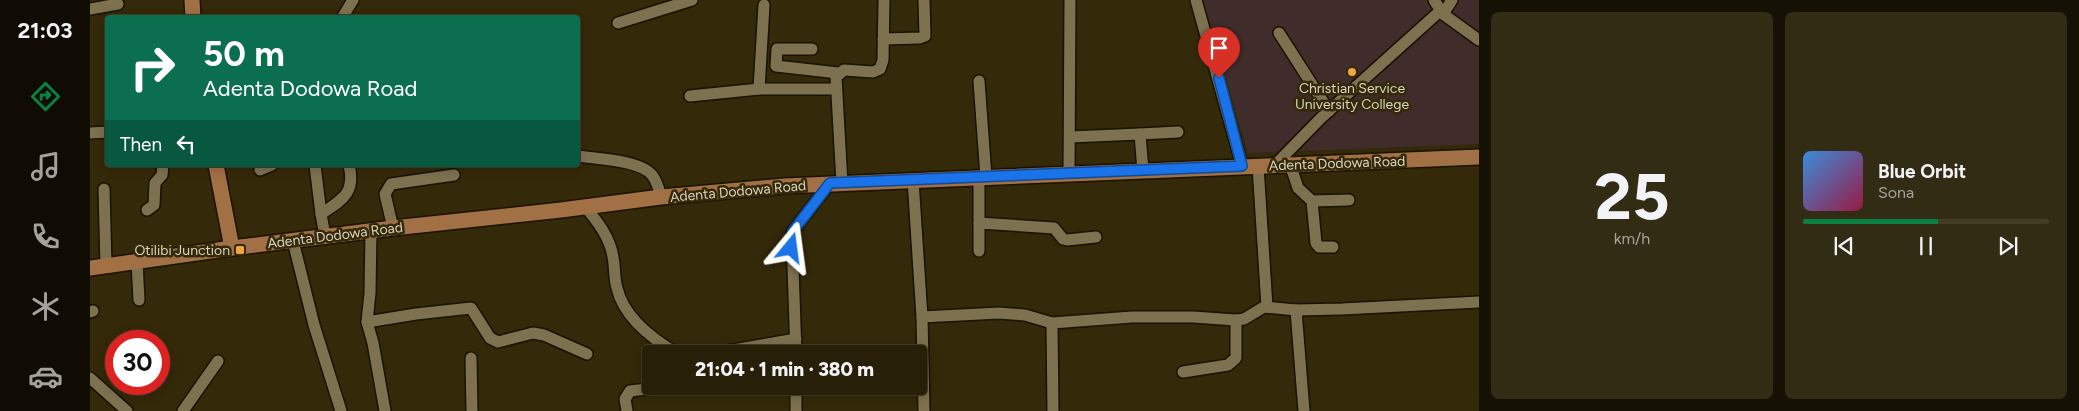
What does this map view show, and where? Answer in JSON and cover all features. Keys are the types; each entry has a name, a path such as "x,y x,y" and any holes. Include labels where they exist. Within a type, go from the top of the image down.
{"main road":[{"path":"192,0 193,15"},
{"name":"Adenta Dodowa Road","path":"90,268 325,236 586,208 661,197 836,183 1479,157"},
{"path":"216,167 232,248"}],"street":[{"path":"344,15 352,0"},
{"path":"618,23 692,0"},
{"path":"812,49 777,49 776,66 838,73 844,70 873,72 880,69 883,60 884,0"},
{"path":"883,39 920,38 925,36 924,0"},
{"path":"1070,0 1070,174"},
{"path":"1196,0 1242,166"},
{"path":"1434,0 1442,12 1479,40"},
{"path":"1333,247 1319,247 1316,243 1312,201 1298,188 1283,164 1329,111 1442,12 1452,0"},
{"path":"94,6 118,4"},
{"path":"759,89 764,6"},
{"path":"1279,33 1329,111"},
{"path":"796,345 791,248 793,231 836,183 836,76 838,73"},
{"path":"979,82 982,178 979,251"},
{"path":"690,96 759,89 836,89"},
{"path":"90,133 105,132"},
{"path":"1070,137 1178,132"},
{"path":"1140,134 1143,170"},
{"path":"580,156 632,164 644,168 652,175 661,197"},
{"path":"1258,166 1267,307"},
{"path":"147,210 154,205 155,183 162,175 163,167"},
{"path":"260,170 267,167"},
{"path":"315,167 320,214 325,236"},
{"path":"320,214 348,192 352,183 349,167"},
{"path":"393,228 385,194 386,189 391,184 454,175"},
{"path":"914,180 922,317 924,411"},
{"path":"104,188 106,266"},
{"path":"1312,201 1349,200"},
{"path":"586,208 598,222 607,237 613,256 616,288 624,304 634,320 650,335 665,345"},
{"path":"979,223 1054,228 1062,239 1067,240 1096,237"},
{"path":"371,231 370,293 367,322 373,343 385,411"},
{"path":"293,240 307,298 340,411"},
{"path":"137,262 139,300"},
{"path":"922,317 999,313 1025,315 1052,323 1132,317 1193,317 1236,320 1244,318 1260,308 1267,307 1296,310 1352,309 1479,302"},
{"path":"367,322 471,308 490,338 498,342 534,333 544,335 587,354"},
{"path":"1296,310 1304,411"},
{"path":"1184,372 1228,366 1233,362 1236,358 1236,320"},
{"path":"1052,323 1053,411"},
{"path":"762,345 796,339"},
{"path":"471,358 472,411"},
{"path":"183,411 218,361"},
{"path":"90,378 128,411"},
{"path":"627,411 625,399 630,391 642,390"},
{"path":"796,395 796,411"}],"shaded area":[{"name":"Christian Service University College","path":"1203,0 1479,0 1479,144 1248,153"}],"place":[{"name":"Christian Service University College","path":"1352,72"},
{"name":"Otilibi Junction","path":"240,250"}],"route":[{"path":"791,248 793,231 830,183 1242,166 1219,78"}]}
